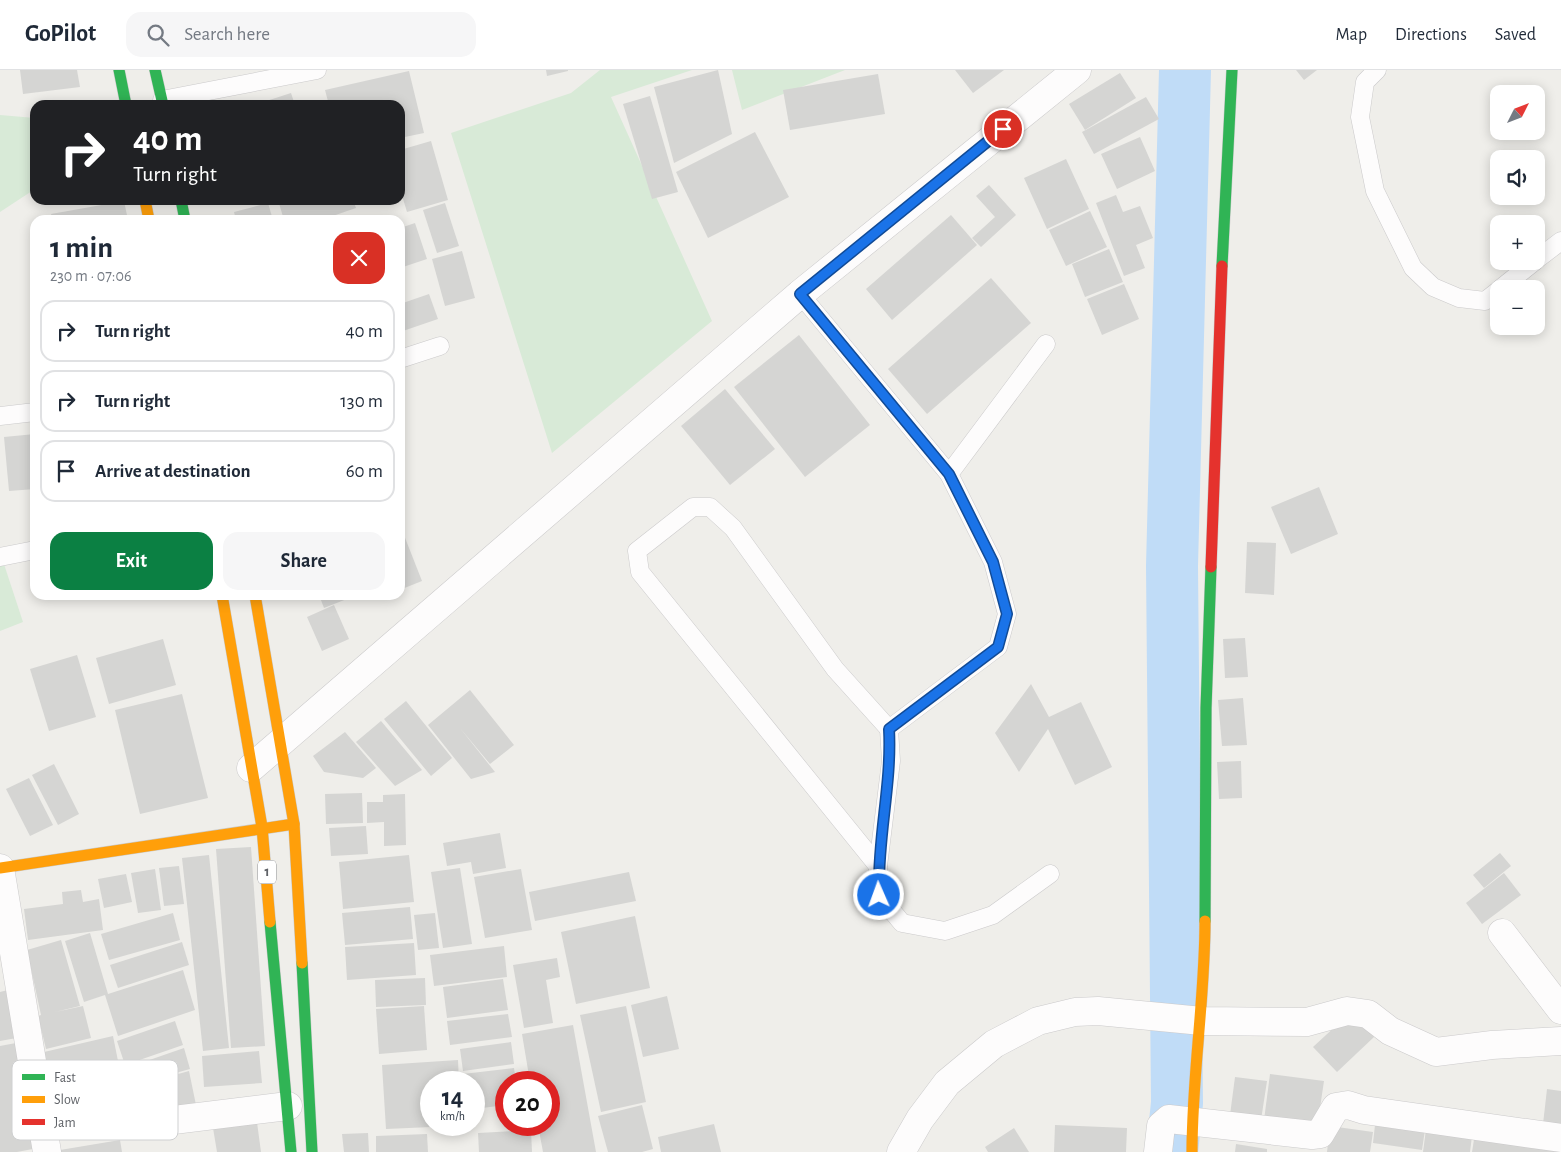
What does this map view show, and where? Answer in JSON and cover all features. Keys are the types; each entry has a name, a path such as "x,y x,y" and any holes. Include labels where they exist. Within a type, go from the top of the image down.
{"main road":[{"path":"119,70 125,100"},
{"path":"155,70 162,100"},
{"path":"1192,1152 1185,1117 1205,967 1206,708 1219,325 1232,70"},
{"name":"1","path":"223,600 262,827 291,1152"},
{"name":"1","path":"256,600 294,824 312,1152"},
{"path":"0,868 262,827 294,824"}],"street":[{"path":"251,768 800,294 1077,70"},
{"path":"0,868 32,1060"},
{"path":"1502,933 1561,1010"},
{"path":"902,1152 920,1119 947,1083 994,1044 1038,1021 1075,1012 1098,1011 1144,1016 1196,1026 1307,1022 1347,1011 1368,1014 1390,1031 1436,1052 1492,1045 1561,1041"},
{"path":"1158,1152 1161,1126 1185,1117 1312,1135 1320,1134 1336,1107 1348,1104 1364,1110 1561,1138"},
{"path":"178,1119 288,1106"}],"lane":[{"path":"177,100 318,70"},
{"path":"1377,70 1365,82 1360,117 1375,191 1413,268 1433,287 1459,298 1485,301 1490,297"},
{"path":"1545,254 1561,241"},
{"path":"1511,280 1524,270"},
{"path":"800,294 949,474 993,562 1007,614 998,647 889,729"},
{"path":"949,474 1046,344"},
{"path":"405,357 440,346"},
{"path":"0,416 30,413"},
{"path":"878,866 640,572 638,551 693,507 710,507 733,528 835,669 889,729 890,761 878,866 879,895 902,923 945,931 993,915 1050,874"},
{"path":"0,557 30,551"}],"green space":[{"path":"600,70 692,70 611,97 712,321 552,453 451,133 571,93"},
{"path":"732,70 845,70 742,110"},
{"path":"0,115 30,118 30,192 0,212"},
{"path":"0,552 23,622 0,631"}],"building":[{"path":"20,70 77,70 80,87 23,94"},
{"path":"546,70 568,70 568,71 547,76"},
{"path":"718,70 732,134 674,163 654,87"},
{"path":"955,70 1004,70 973,93"},
{"path":"1296,70 1317,70 1304,80"},
{"path":"409,71 424,133 405,137 405,100 328,100 325,90"},
{"path":"1120,73 1136,98 1085,130 1069,104"},
{"path":"878,74 885,114 790,130 783,90"},
{"path":"291,93 293,100 269,100"},
{"path":"650,96 678,192 652,199 623,104"},
{"path":"1146,97 1159,119 1094,154 1082,132"},
{"path":"755,132 789,197 708,238 676,172"},
{"path":"1140,137 1155,171 1117,189 1101,154"},
{"path":"431,141 448,200 407,212 405,205 405,149"},
{"path":"1066,159 1089,209 1047,229 1024,178"},
{"path":"989,185 1016,215 981,247 972,238 995,217 976,196"},
{"path":"1116,195 1123,212 1140,206 1153,238 1136,245 1145,268 1124,276 1096,203"},
{"path":"445,203 459,246 437,253 423,210"},
{"path":"102,205 125,205 127,215 51,215"},
{"path":"260,205 269,205 272,215 235,215 234,212"},
{"path":"280,205 355,205 356,208 336,215 282,215"},
{"path":"1090,211 1107,247 1066,266 1049,230"},
{"path":"951,215 977,245 892,320 866,289"},
{"path":"415,223 427,259 405,266 405,226"},
{"path":"1109,249 1123,282 1085,297 1072,264"},
{"path":"462,251 475,298 445,306 432,259"},
{"path":"991,278 1031,323 927,414 888,369"},
{"path":"1124,284 1139,319 1102,335 1087,299"},
{"path":"429,294 438,319 405,330 405,302"},
{"path":"799,335 870,425 805,477 734,387"},
{"path":"725,389 775,449 730,485 681,426"},
{"path":"30,434 30,489 9,491 4,437"},
{"path":"1319,487 1338,534 1291,554 1271,507"},
{"path":"405,538 422,581 405,588"},
{"path":"1247,542 1276,543 1274,595 1245,593"},
{"path":"321,600 344,600 324,608"},
{"path":"334,605 349,639 322,651 307,617"},
{"path":"1245,638 1248,677 1225,678 1223,639"},
{"path":"163,639 176,685 109,704 96,658"},
{"path":"77,655 96,717 49,731 30,669"},
{"path":"1031,684 1049,717 1081,702 1112,767 1075,785 1048,729 1019,772 995,733"},
{"path":"470,690 514,745 490,764 460,728 495,772 471,779 428,725"},
{"path":"182,694 208,798 140,814 115,710"},
{"path":"1243,698 1247,745 1222,746 1218,700"},
{"path":"406,701 452,758 431,776 384,719"},
{"path":"381,721 422,770 395,786 356,742"},
{"path":"345,732 376,768 363,778 324,772 313,756"},
{"path":"1241,761 1242,798 1219,799 1217,762"},
{"path":"54,764 79,814 58,825 32,775"},
{"path":"29,778 53,825 30,836 6,789"},
{"path":"362,793 363,823 326,824 325,794"},
{"path":"405,794 406,845 384,846 384,822 367,823 367,802 383,802 383,795"},
{"path":"366,826 368,854 331,856 329,828"},
{"path":"500,833 506,868 473,874 471,862 447,866 443,843"},
{"path":"251,847 265,1046 231,1048 216,849"},
{"path":"1500,853 1511,866 1484,888 1473,875"},
{"path":"209,855 229,1048 203,1051 182,858"},
{"path":"409,855 414,902 343,909 339,862"},
{"path":"179,866 184,904 164,906 159,868"},
{"path":"460,868 472,944 443,948 431,872"},
{"path":"155,869 161,910 138,913 131,873"},
{"path":"521,869 532,930 485,938 474,877"},
{"path":"629,872 636,901 535,921 529,892"},
{"path":"1504,873 1521,895 1482,924 1466,903"},
{"path":"126,874 132,902 104,908 98,879"},
{"path":"81,890 83,902 99,899 103,930 28,940 24,909 63,904 62,892"},
{"path":"410,907 413,939 345,945 342,913"},
{"path":"173,913 180,940 109,960 101,934"},
{"path":"435,913 439,948 418,950 414,915"},
{"path":"635,916 650,988 576,1004 561,932"},
{"path":"90,933 108,994 183,970 195,1010 118,1036 105,995 84,1002 65,941"},
{"path":"61,940 80,1006 55,1012 83,1006 91,1038 46,1049 38,1016 41,1015 27,950"},
{"path":"182,942 189,965 118,988 110,965"},
{"path":"414,943 416,975 347,980 345,947"},
{"path":"504,946 507,977 434,986 430,955"},
{"path":"557,958 560,977 546,980 553,1023 524,1028 513,965"},
{"path":"425,978 426,1005 376,1007 375,980"},
{"path":"503,979 508,1010 447,1018 443,987"},
{"path":"12,989 22,1037 0,1041 0,992"},
{"path":"667,996 679,1049 643,1057 631,1005"},
{"path":"424,1006 427,1050 379,1054 376,1009"},
{"path":"626,1006 646,1102 601,1112 580,1015"},
{"path":"1351,1012 1374,1037 1337,1072 1313,1047"},
{"path":"508,1014 512,1037 450,1045 447,1021"},
{"path":"175,1021 183,1045 140,1060 123,1060 117,1041"},
{"path":"573,1025 596,1152 543,1152 540,1136 560,1136 560,1071 528,1071 522,1034"},
{"path":"113,1036 118,1060 46,1060 44,1052"},
{"path":"511,1042 514,1064 463,1071 460,1049"},
{"path":"16,1043 20,1060 12,1060 12,1140 36,1140 38,1148 17,1152 0,1152 0,1046"},
{"path":"184,1048 190,1069 178,1072 178,1060 149,1060"},
{"path":"259,1051 262,1083 204,1087 202,1056"},
{"path":"458,1060 458,1071 420,1071 420,1127 386,1129 382,1065"},
{"path":"514,1068 514,1071 495,1071 495,1106 485,1108 485,1071"},
{"path":"189,1071 196,1105 178,1108 178,1074"},
{"path":"1270,1074 1324,1081 1317,1128 1264,1120"},
{"path":"1235,1077 1267,1081 1261,1120 1230,1115"},
{"path":"1547,1089 1561,1091 1561,1126 1543,1124"},
{"path":"642,1105 653,1149 642,1152 608,1152 598,1116"},
{"path":"256,1115 261,1152 217,1152 212,1122"},
{"path":"1376,1116 1426,1123 1422,1150 1373,1143"},
{"path":"1427,1122 1473,1128 1470,1152 1423,1152"},
{"path":"714,1124 721,1152 661,1152 658,1137"},
{"path":"1055,1125 1127,1128 1126,1152 1054,1152"},
{"path":"1330,1126 1373,1132 1370,1152 1327,1152"},
{"path":"1476,1127 1561,1147 1561,1152 1472,1152"},
{"path":"1014,1128 1029,1152 988,1152 985,1147"},
{"path":"495,1132 495,1136 531,1136 532,1152 479,1152 478,1136 485,1136 485,1133"},
{"path":"368,1133 369,1152 344,1152 342,1134"},
{"path":"420,1134 420,1136 427,1136 428,1152 376,1152 376,1136"},
{"path":"120,1140 122,1152 61,1152 60,1150"},
{"path":"1236,1144 1267,1149 1267,1152 1235,1152"}],"waterway":[{"path":"1172,1152 1177,1103 1172,566 1185,70"}],"traffic: fast":[{"path":"119,70 125,100"},
{"path":"155,70 162,100"},
{"path":"1222,266 1232,70"},
{"path":"182,205 184,215"},
{"path":"1205,921 1206,708 1211,567"},
{"path":"270,922 291,1152"},
{"path":"302,963 312,1152"}],"traffic: slow":[{"path":"146,205 148,215"},
{"path":"223,600 262,827 270,922"},
{"path":"256,600 294,824 302,963"},
{"path":"0,868 294,824"},
{"path":"1192,1152 1205,921"}],"traffic: jam":[{"path":"1211,567 1222,266"}],"route":[{"path":"879,895 878,866 890,761 889,729 998,647 1007,614 993,562 949,474 800,294 1003,129"}]}
